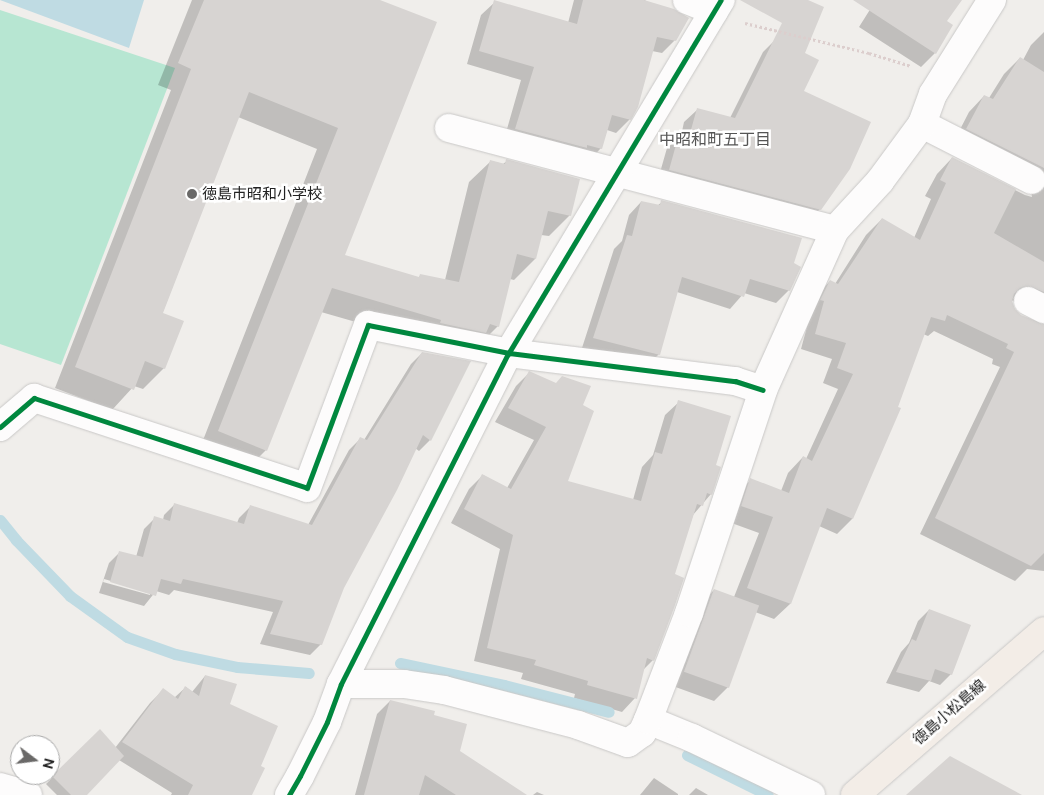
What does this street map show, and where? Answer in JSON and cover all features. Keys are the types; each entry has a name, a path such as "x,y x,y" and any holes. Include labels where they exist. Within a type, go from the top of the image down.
{"main road":[{"name":"徳島小松島線","path":"855,795 1044,631"}],"street":[{"path":"288,795 327,722 341,684 509,352 718,6 687,0"},
{"path":"341,684 404,684 444,690 578,725 628,743 642,733 689,613 763,390 835,230 880,181 922,124 933,94 992,0"},
{"path":"922,124 1032,180"},
{"path":"449,128 835,230"},
{"path":"0,427 34,398 307,488 368,325 509,352 735,381 763,390"},
{"path":"648,720 692,738 811,795"},
{"path":"0,787 28,795"}],"path":[{"path":"718,6 734,20 869,53 945,76"}],"green space":[{"path":"0,10 175,68 61,365 0,344"}],"water":[{"path":"0,0 144,0 129,48"}],"building":[{"path":"204,0 380,0 437,22 345,255 419,277 420,274 459,282 490,160 505,164 506,159 580,179 571,216 548,211 536,259 517,254 499,327 490,324 486,333 440,323 441,320 332,288 267,451 218,431 338,128 249,92 163,313 184,321 165,369 145,361 134,390 75,367 191,69 178,63"},
{"path":"494,0 577,24 583,0 644,0 674,9 689,18 676,41 657,37 638,107 631,120 612,115 602,149 587,145 587,148 515,129 534,67 479,51"},
{"path":"740,0 808,0 824,7 805,53 819,60 804,91 871,122 850,169 821,210 669,170 679,134 689,137 697,108 735,118 782,23"},
{"path":"853,0 962,0 947,21 953,25 936,54"},
{"path":"1020,57 1044,72 1044,168 966,129 984,95 993,99"},
{"path":"952,157 1016,189 994,233 1044,262 1044,292 1027,286 1020,288 1014,294 1012,301 1015,309 1021,315 1044,324 1044,553 1031,566 935,518 1014,352 1006,348 1008,344 947,315 945,321 931,317 898,407 901,408 853,519 827,508 791,604 747,588 773,517 741,506 750,478 789,493 803,456 812,461 853,374 837,368 846,343 815,334 824,301 820,300 830,280 838,284 882,218 920,240 946,183 940,180"},
{"path":"661,200 802,238 794,263 801,267 790,291 750,279 744,297 682,277 660,355 593,338 627,235 632,236 641,201 660,205"},
{"path":"422,352 471,361 431,441 423,435 397,490 344,588 322,645 270,634 283,601 183,579 181,584 161,579 156,596 110,582 119,551 143,557 154,516 170,521 174,503 244,524 250,505 312,525 360,437 367,440"},
{"path":"529,371 556,383 562,376 591,386 583,405 594,411 568,481 641,501 655,452 662,454 678,400 731,416 716,465 721,467 712,495 707,493 703,506 697,504 675,574 684,578 654,661 647,658 637,699 587,685 588,681 534,665 536,660 487,648 513,535 464,509 482,474 511,489 546,427 508,408"},
{"path":"714,589 759,605 729,688 684,672"},
{"path":"929,609 971,625 952,675 935,669 931,681 896,672 912,639 916,641"},
{"path":"205,675 237,684 230,704 278,726 261,766 265,768 252,795 188,795 193,785 122,742 163,688 178,699 185,686 199,696"},
{"path":"390,700 435,711 434,715 467,724 460,751 527,795 456,795 425,775 419,795 364,795"},
{"path":"100,729 124,756 87,795 71,795 60,784 60,768"},
{"path":"950,756 1022,795 906,795"}],"waterway":[{"path":"0,520 16,540 70,596 127,637 175,654 237,667 309,673"},
{"path":"400,663 504,685 609,712"},
{"path":"687,755 768,795"}],"cycle path":[{"path":"289,795 327,722 341,684 508,354 721,0"},
{"path":"0,427 34,398 307,488 368,325 509,353 735,381 763,390"}],"place":[{"name":"徳島市昭和小学校","path":"192,194"}],"district":[{"name":"中昭和町五丁目","path":"715,139"}]}
